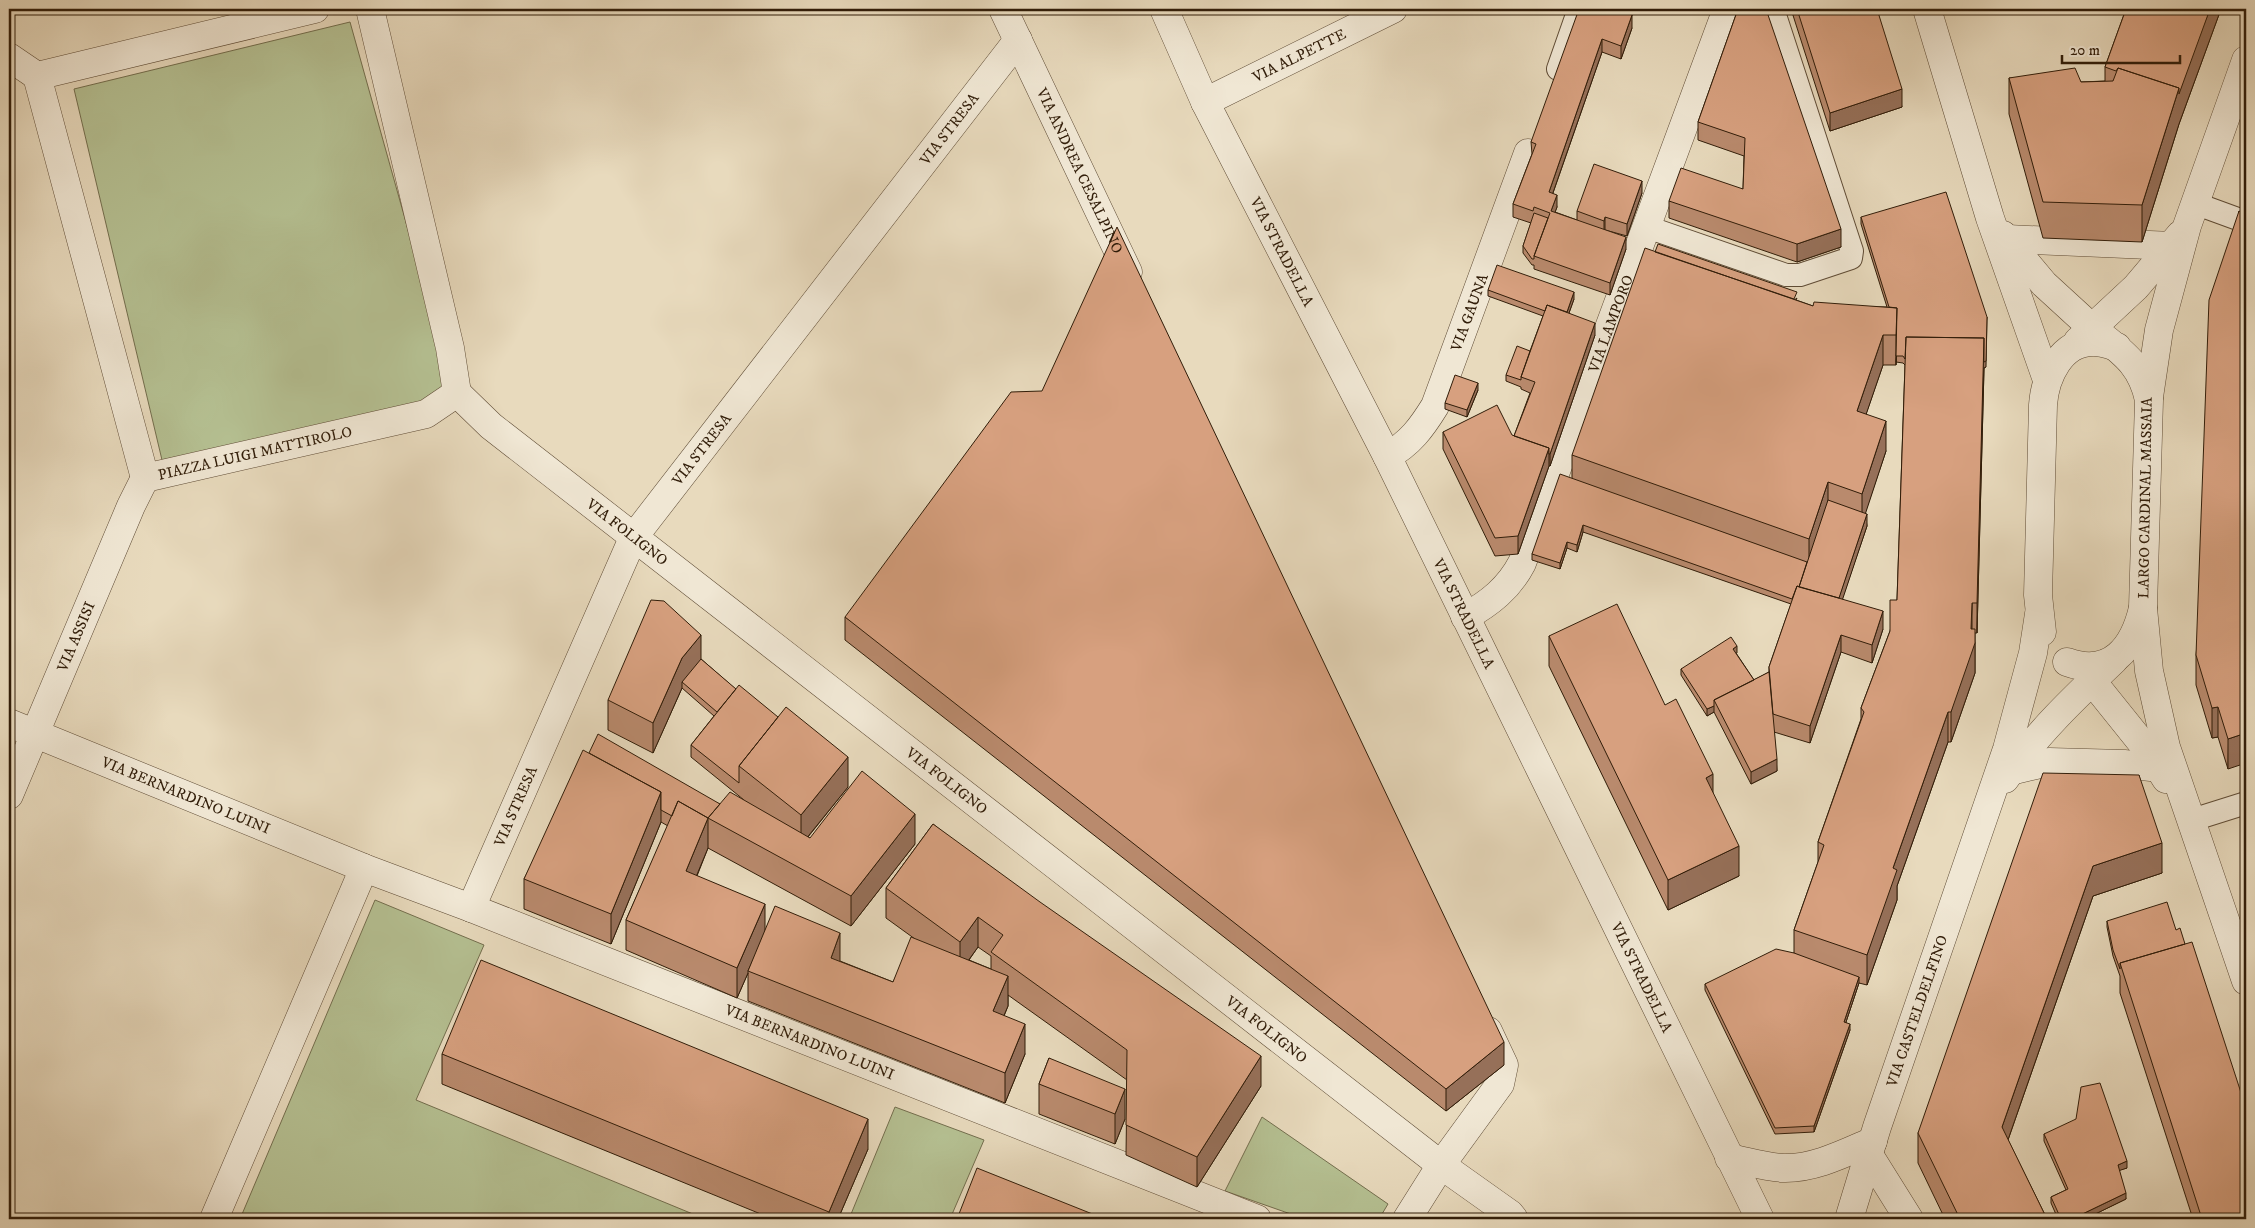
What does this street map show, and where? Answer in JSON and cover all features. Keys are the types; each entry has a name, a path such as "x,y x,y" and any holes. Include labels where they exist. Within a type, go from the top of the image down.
{"street":[{"path":"9,57 37,76 315,9"},
{"path":"370,9 450,348 456,393"},
{"name":"VIA ANDREA CESALPINO","path":"1003,9 1138,294"},
{"name":"VIA STRADELLA","path":"1164,9 1205,102 1388,456 1728,1158 1760,1219"},
{"name":"VIA ALPETTE","path":"1205,102 1393,9"},
{"name":"VIA LAMPORO","path":"1465,618 1495,598 1509,584 1522,563 1727,9"},
{"path":"1926,9 2045,393"},
{"name":"VIA STRESA","path":"472,908 633,538 1018,40"},
{"path":"2149,400 2159,330 2185,225 2246,60"},
{"name":"PIAZZA LUIGI MATTIROLO","path":"37,76 145,478 426,414 456,393"},
{"name":"VIA GAUNA","path":"1388,456 1403,447 1416,434 1435,406 1531,144"},
{"name":"LARGO CARDINAL MASSAIA","path":"1990,218 2044,284 2092,328 2127,356 2140,373 2146,385 2149,400 2143,608 2133,638 2116,658"},
{"path":"2007,239 2185,225"},
{"path":"2185,225 2136,287 2054,365 2045,393 2039,614 2040,624 2049,646 2092,681 2119,712 2160,768 2192,820"},
{"path":"2067,352 2083,344 2094,342 2117,348"},
{"name":"VIA FOLIGNO","path":"456,393 491,426 633,538 1441,1165 1510,1214 1514,1219"},
{"name":"VIA ASSISI","path":"9,795 131,506 145,478"},
{"path":"2143,608 2147,657 2166,747 2246,981"},
{"name":"VIA CASTELDELFINO","path":"1849,1219 1871,1148 2007,749 2033,653 2039,614"},
{"path":"2067,662 2089,667 2104,664 2116,658"},
{"name":"VIA CASTELDELFINO","path":"1988,804 2010,771 2042,732 2116,658"},
{"name":"VIA BERNARDINO LUINI","path":"9,723 364,868 472,908 1257,1219"},
{"path":"2010,771 2049,762 2124,764 2160,768"},
{"path":"214,1219 364,868"},
{"path":"1407,1219 1441,1165 1500,1084 1504,1065 1479,1011"},
{"path":"1728,1158 1772,1167 1799,1167 1871,1148 1909,1219"}],"lane":[{"path":"1550,90 1579,9"},
{"path":"1647,227 1794,276 1851,258 1852,251 1773,9"},
{"path":"2185,225 2246,222"},
{"path":"2192,820 2246,803"}],"green space":[{"path":"350,22 455,398 162,460 74,89"},
{"path":"375,900 484,945 416,1100 705,1219 240,1219"},
{"path":"895,1107 984,1140 950,1219 849,1219"},
{"path":"1262,1117 1388,1204 1379,1219 1305,1219 1225,1191"}],"building":[{"path":"1579,9 1615,9 1632,15 1621,46 1602,39 1549,192 1557,195 1551,211 1626,237 1610,283 1534,256 1550,213 1534,207 1533,211 1513,204 1536,144 1531,142"},
{"path":"1738,9 1766,9 1841,229 1797,244 1669,201 1681,168 1743,189 1745,138 1698,122"},
{"path":"1797,9 1877,9 1902,89 1830,113"},
{"path":"2126,9 2210,9 2179,94 2179,88 2118,68 2116,71 2105,67"},
{"path":"2075,68 2081,82 2113,81 2118,68 2179,88 2142,205 2043,202 2009,78"},
{"path":"1594,164 1642,181 1627,224 1605,217 1604,221 1577,211"},
{"path":"1946,192 1987,317 1986,361 1984,362 1984,338 1906,337 1905,359 1903,356 1896,356 1897,308 1889,307 1861,217"},
{"path":"2239,211 2246,214 2246,733 2228,739 2218,707 2212,708 2196,655 2209,300"},
{"path":"1534,213 1548,218 1534,259 1532,259 1523,246"},
{"path":"1117,227 1504,1042 1446,1089 845,617 1011,392 1042,391"},
{"path":"1658,244 1797,292 1794,299 1655,252"},
{"path":"1645,248 1813,306 1814,302 1897,308 1896,335 1883,335 1857,411 1886,421 1862,494 1828,482 1809,539 1572,455"},
{"path":"1497,265 1574,292 1567,312 1547,305 1545,311 1488,290"},
{"path":"1547,305 1595,323 1550,454 1549,448 1514,436 1535,382 1521,377"},
{"path":"1906,337 1984,338 1977,603 1972,603 1971,629 1975,629 1975,643 1951,712 1948,712 1893,868 1897,870 1867,955 1794,930 1824,845 1818,842 1864,712 1861,708 1890,631 1890,600 1897,600"},
{"path":"1517,346 1530,351 1521,380 1506,375"},
{"path":"1455,375 1478,383 1467,410 1445,403"},
{"path":"1497,405 1512,435 1549,448 1518,536 1495,538 1443,432"},
{"path":"1560,474 1807,562 1799,587 1797,586 1792,599 1583,525 1577,545 1567,542 1560,563 1532,554"},
{"path":"1828,500 1867,514 1839,598 1799,587"},
{"path":"1797,586 1883,611 1872,645 1841,635 1810,726 1773,714 1769,667"},
{"path":"651,600 664,601 701,635 682,658 653,723 608,700"},
{"path":"1617,604 1665,705 1676,699 1713,774 1706,778 1739,846 1668,880 1549,636"},
{"path":"1731,637 1737,646 1733,649 1754,680 1714,700 1714,706 1707,709 1681,669"},
{"path":"701,659 736,689 717,712 682,682"},
{"path":"1769,672 1777,759 1751,772 1714,700"},
{"path":"739,685 778,717 739,766 739,783 691,745"},
{"path":"786,707 848,757 801,815 739,766"},
{"path":"598,734 720,804 708,818 678,801 672,816 661,810 661,792 589,753"},
{"path":"583,750 661,792 611,914 524,879"},
{"path":"862,771 915,814 851,896 708,818 730,792 810,838"},
{"path":"2043,773 2139,775 2162,843 2093,866 2002,1127 2047,1219 1960,1219 1918,1133"},
{"path":"678,801 708,818 686,871 765,904 737,968 626,920"},
{"path":"933,824 1040,902 1261,1056 1197,1157 1126,1125 1127,1050 991,952 1003,935 978,917 960,942 886,888"},
{"path":"2167,902 2176,930 2180,928 2185,944 2120,963 2120,969 2113,950 2107,921"},
{"path":"775,906 840,933 831,958 893,982 911,937 1008,976 993,1011 1025,1024 1005,1073 748,971"},
{"path":"2192,942 2246,1108 2246,1219 2202,1219 2120,963"},
{"path":"1776,949 1794,953 1859,977 1844,1022 1850,1024 1814,1126 1775,1128 1705,984"},
{"path":"481,960 868,1119 829,1212 442,1054"},
{"path":"1049,1058 1125,1089 1115,1114 1039,1084"},
{"path":"2100,1083 2127,1161 2118,1165 2126,1193 2072,1219 2061,1219 2051,1197 2068,1189 2044,1134 2076,1119 2081,1087"},
{"path":"977,1168 1105,1219 957,1219"}]}
